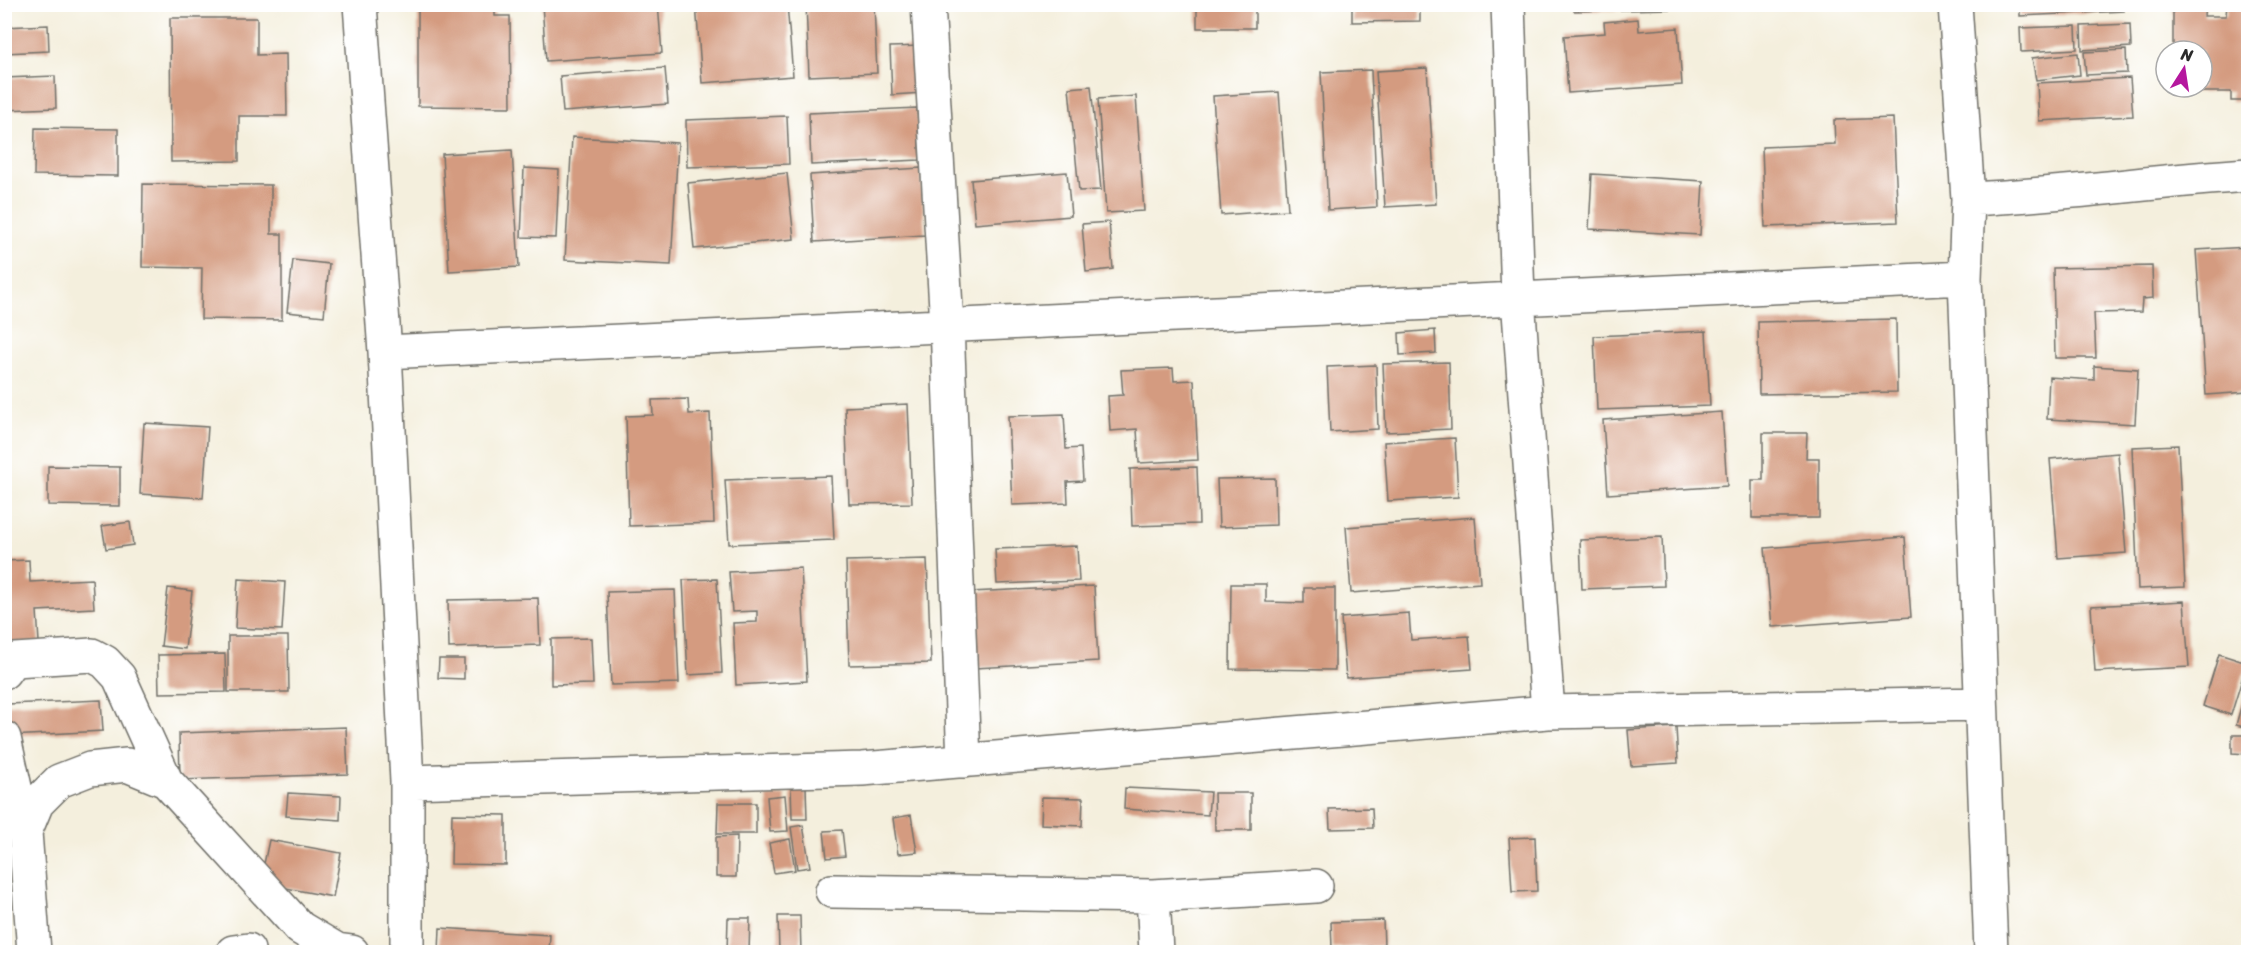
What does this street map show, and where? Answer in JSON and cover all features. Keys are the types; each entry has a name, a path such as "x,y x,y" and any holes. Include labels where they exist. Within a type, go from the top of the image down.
{"street":[{"path":"360,4 386,352 407,782 407,952"},
{"path":"928,4 947,325 964,761"},
{"path":"1508,4 1518,298 1548,712"},
{"path":"1955,4 1968,199 1965,278 1991,952"},
{"path":"1968,199 2044,195 2248,175"},
{"path":"386,352 1965,278"},
{"path":"4,672 15,660 92,656 105,662 119,677 166,781 300,928 316,940 337,950 352,952"},
{"path":"407,782 862,770 1548,712 1982,704"},
{"path":"4,738 25,832 34,952"},
{"path":"25,832 37,804 59,781 90,769 127,765 166,781"},
{"path":"832,891 1153,896 1316,886"},
{"path":"1153,896 1156,952"}],"building":[{"path":"418,4 495,4 495,16 510,16 511,107 418,106"},
{"path":"542,4 658,4 662,53 546,61"},
{"path":"696,4 787,4 793,76 702,83"},
{"path":"806,4 874,4 877,73 809,76"},
{"path":"1197,4 1255,4 1255,28 1197,28"},
{"path":"1352,4 1420,4 1420,21 1352,22"},
{"path":"1574,4 1722,4 1722,8 1574,11"},
{"path":"2020,4 2123,4 2124,11 2020,16"},
{"path":"2173,4 2205,4 2204,16 2226,16 2227,4 2248,4 2248,101 2231,101 2231,92 2214,92 2214,39 2173,39"},
{"path":"170,18 257,18 257,55 286,54 287,116 239,116 239,161 171,162"},
{"path":"1638,19 1639,31 1678,28 1682,85 1568,93 1564,36 1605,33 1604,22"},
{"path":"2130,24 2131,47 2082,50 2081,26"},
{"path":"48,25 49,51 4,53 4,27"},
{"path":"2076,26 2077,49 2021,52 2020,28"},
{"path":"921,46 923,93 892,95 890,47"},
{"path":"2126,50 2127,73 2086,75 2084,52"},
{"path":"2078,53 2080,75 2036,80 2032,58"},
{"path":"665,68 668,104 563,112 560,76"},
{"path":"1427,68 1436,204 1385,207 1376,71"},
{"path":"1371,70 1377,207 1328,210 1321,72"},
{"path":"55,76 56,108 4,110 4,78"},
{"path":"2130,78 2133,116 2039,121 2037,83"},
{"path":"1091,86 1101,190 1079,191 1069,88"},
{"path":"1279,92 1288,210 1221,215 1213,96"},
{"path":"1136,96 1144,211 1106,213 1098,99"},
{"path":"917,108 920,160 811,165 809,113"},
{"path":"787,116 789,164 687,167 686,120"},
{"path":"1893,118 1898,222 1765,227 1762,147 1835,144 1834,120"},
{"path":"35,128 118,129 118,176 34,175"},
{"path":"572,137 678,143 671,265 565,260"},
{"path":"512,150 519,267 449,271 442,154"},
{"path":"524,168 559,170 556,238 521,237"},
{"path":"921,168 925,235 814,242 810,175"},
{"path":"1067,172 1071,216 975,224 971,180"},
{"path":"787,173 794,239 694,249 688,183"},
{"path":"1592,174 1703,181 1700,235 1589,229"},
{"path":"143,184 271,185 271,234 282,234 282,320 201,319 202,268 142,267"},
{"path":"1109,222 1113,269 1086,272 1082,224"},
{"path":"2248,247 2248,392 2206,395 2196,250"},
{"path":"293,260 329,264 324,316 287,312"},
{"path":"2152,266 2153,298 2142,299 2141,312 2094,313 2096,358 2055,358 2053,268"},
{"path":"1896,319 1897,392 1759,394 1758,322"},
{"path":"1435,330 1436,353 1400,355 1399,333"},
{"path":"1706,331 1710,406 1597,410 1594,336"},
{"path":"1449,362 1451,429 1386,432 1383,364"},
{"path":"1376,365 1378,429 1330,432 1327,367"},
{"path":"2094,366 2138,369 2135,424 2047,419 2049,377 2094,380"},
{"path":"1173,368 1174,381 1194,380 1198,460 1139,463 1137,429 1110,431 1108,396 1123,395 1121,370"},
{"path":"688,399 689,414 710,413 714,523 629,526 626,416 653,415 652,400"},
{"path":"908,404 912,503 849,504 845,407"},
{"path":"1722,412 1727,486 1608,494 1603,420"},
{"path":"1064,414 1066,449 1081,448 1083,481 1067,482 1068,503 1012,505 1008,416"},
{"path":"144,423 208,427 203,498 140,494"},
{"path":"1763,433 1807,433 1806,458 1819,458 1819,518 1752,518 1752,480 1763,480"},
{"path":"1455,438 1458,497 1388,501 1384,442"},
{"path":"2178,445 2185,587 2138,589 2132,447"},
{"path":"2118,453 2126,553 2058,558 2050,459"},
{"path":"48,466 120,467 120,506 48,505"},
{"path":"1197,467 1199,524 1132,526 1130,469"},
{"path":"831,476 834,540 729,544 725,480"},
{"path":"1275,478 1276,525 1219,527 1217,479"},
{"path":"1475,517 1480,583 1351,593 1346,527"},
{"path":"130,522 133,545 106,549 102,526"},
{"path":"1662,537 1664,586 1582,589 1580,540"},
{"path":"1905,537 1911,617 1772,627 1765,548"},
{"path":"1077,546 1079,581 997,584 995,549"},
{"path":"927,559 931,663 849,665 846,561"},
{"path":"29,560 30,582 92,579 94,608 37,611 39,642 5,644 4,561"},
{"path":"801,568 807,681 736,685 733,623 757,622 757,611 732,612 729,572"},
{"path":"238,579 285,582 282,630 235,628"},
{"path":"717,579 722,673 688,675 683,580"},
{"path":"1231,584 1266,584 1266,602 1304,603 1304,588 1335,588 1335,670 1230,669"},
{"path":"1094,586 1098,661 975,668 971,592"},
{"path":"168,588 192,591 185,649 161,646"},
{"path":"675,590 679,683 611,685 607,592"},
{"path":"538,598 540,645 449,648 448,600"},
{"path":"2184,601 2189,667 2095,672 2091,606"},
{"path":"1409,613 1411,640 1469,636 1472,669 1346,678 1341,618"},
{"path":"228,636 288,636 289,692 228,692"},
{"path":"591,638 593,684 551,685 551,639"},
{"path":"225,654 226,692 159,693 158,655"},
{"path":"2219,654 2247,663 2231,715 2203,706"},
{"path":"439,659 464,659 464,679 438,678"},
{"path":"2248,682 2248,728 2236,725"},
{"path":"101,700 103,731 10,736 8,704"},
{"path":"346,727 348,774 180,780 179,733"},
{"path":"1676,727 1678,763 1631,766 1628,730"},
{"path":"2232,735 2248,735 2248,754 2232,753"},
{"path":"791,787 806,787 807,819 792,819"},
{"path":"1125,788 1210,792 1208,815 1124,809"},
{"path":"288,793 341,796 340,820 286,816"},
{"path":"1214,793 1251,793 1251,830 1215,830"},
{"path":"785,795 788,831 770,832 767,797"},
{"path":"1042,797 1083,798 1082,826 1041,824"},
{"path":"718,803 756,803 756,834 717,834"},
{"path":"1372,808 1373,828 1330,829 1329,809"},
{"path":"452,814 506,815 506,865 451,864"},
{"path":"911,815 917,852 898,854 893,818"},
{"path":"803,825 810,867 797,869 791,827"},
{"path":"842,830 845,856 827,858 824,831"},
{"path":"737,836 736,877 716,877 716,837"},
{"path":"1535,837 1537,891 1512,892 1509,838"},
{"path":"790,839 795,870 774,873 769,843"},
{"path":"269,840 341,853 333,897 260,883"},
{"path":"778,916 800,916 801,952 779,952"},
{"path":"728,918 750,918 749,952 727,952"},
{"path":"1383,920 1384,946 1332,948 1331,922"},
{"path":"440,928 550,935 549,952 439,952"}]}
